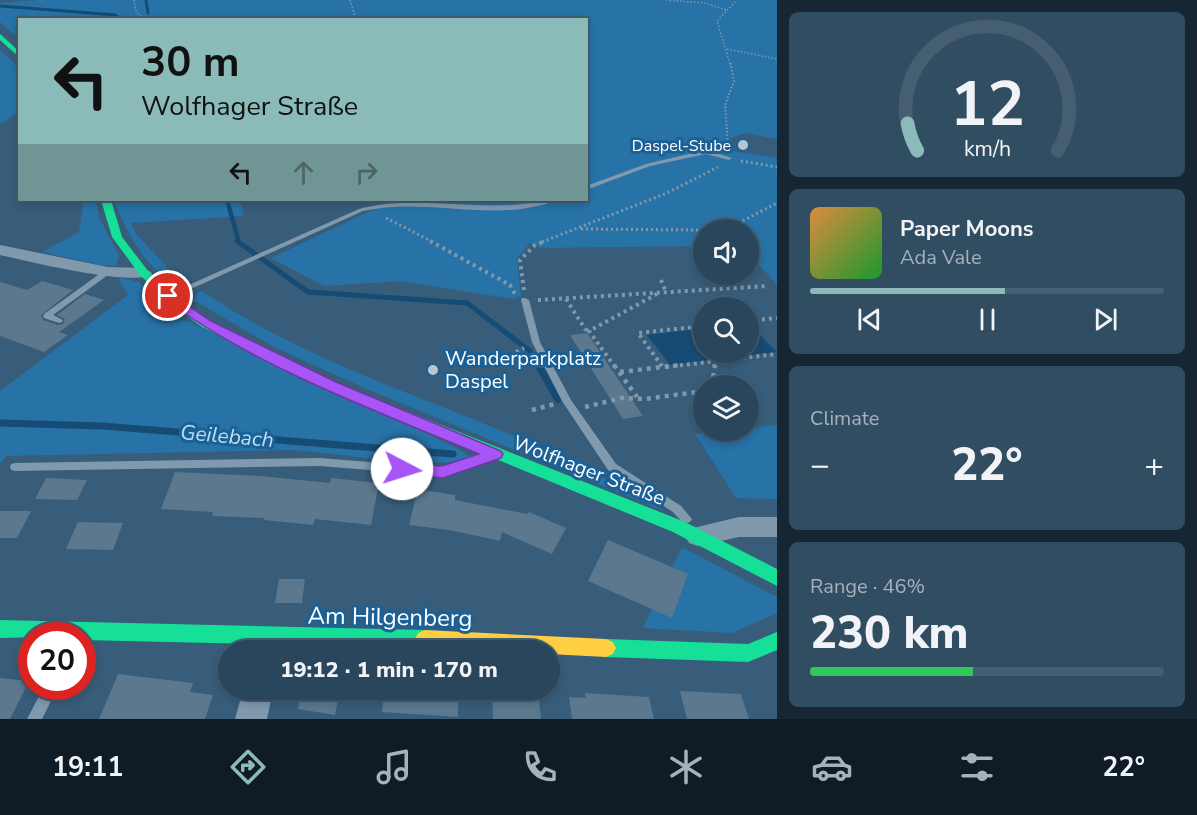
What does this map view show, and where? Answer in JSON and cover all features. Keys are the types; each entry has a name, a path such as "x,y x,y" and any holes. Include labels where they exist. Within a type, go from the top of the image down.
{"main road":[{"path":"0,36 18,54"},
{"name":"Wolfhager Straße","path":"106,201 117,237 144,273 168,296 206,324 331,386 698,536 777,578"},
{"name":"Am Hilgenberg","path":"0,629 18,630"},
{"name":"Am Hilgenberg","path":"96,635 218,641"},
{"name":"Am Hilgenberg","path":"389,640 442,640"},
{"name":"Am Hilgenberg","path":"560,645 748,653 777,641"}],"street":[{"path":"0,250 108,272 144,273"},
{"path":"698,536 739,527 777,528"},
{"path":"250,719 255,700"}],"lane":[{"path":"588,187 648,165 706,152 729,158"},
{"path":"168,296 358,208 377,206 478,208 537,205 550,201"},
{"path":"59,320 47,316 108,272"},
{"path":"525,300 536,342 567,401 612,467 677,509 698,536"},
{"path":"15,467 320,462 443,472 495,454"},
{"path":"34,719 44,700"}],"path":[{"path":"134,0 136,12 143,18"},
{"path":"350,0 355,18"},
{"path":"666,0 704,3 728,10"},
{"path":"729,158 725,105 734,81 727,49 717,21 737,0"},
{"path":"727,49 777,59"},
{"path":"525,300 520,260 535,245 667,193 719,166 729,158 777,167"},
{"path":"746,219 777,203"},
{"path":"377,206 386,218 412,230 430,243 448,249 510,285 515,294 525,300 768,286"},
{"path":"577,229 693,230"},
{"path":"662,280 662,287 667,292"},
{"path":"589,331 660,292"},
{"path":"565,298 585,329 589,331 637,397"},
{"path":"759,320 777,318"},
{"path":"663,366 638,333 693,327"},
{"path":"759,356 777,354"},
{"path":"620,372 707,363"},
{"path":"587,406 596,402 637,397 645,399 693,393"},
{"path":"532,410 567,401"}],"shaded area":[{"path":"38,0 777,0 777,139 745,133 709,147 777,158 777,285 759,265 759,219 693,219 693,246 540,248 530,243 517,259 521,296 513,299 402,281 324,286 271,258 388,201 588,201 588,18 18,18 18,38 0,22 0,3"},
{"path":"0,50 18,67 18,113 0,124"},
{"path":"84,201 96,201 98,215 119,256 116,266 100,265 42,252 79,232"},
{"path":"115,201 240,201 244,216 131,223 136,234 182,283 160,274 150,263 131,237"},
{"path":"118,279 138,282 180,320 189,322 451,445 473,458 445,463 396,461 296,450 6,456 0,464 0,391 128,295"},
{"path":"202,291 229,309 286,340 375,380 553,454 611,481 666,512 369,390 276,348 193,300 196,294"},
{"path":"693,329 693,362 670,365 647,335"},
{"path":"759,334 777,352 759,354"},
{"path":"777,425 777,499 736,498 699,441 759,441 759,427"},
{"path":"682,547 777,597 777,613 732,633 643,628"}],"building":[{"path":"42,281 73,290 41,315 43,320 58,325 63,324 65,319 57,315 85,294 104,300 59,332 68,335 44,352 0,336 0,282 27,290"},
{"path":"587,333 643,416 623,419 570,335"},
{"path":"175,472 260,476 330,483 331,478 379,483 371,525 315,519 313,525 264,520 264,518 212,516 213,512 161,509"},
{"path":"46,478 87,480 77,500 35,499"},
{"path":"418,489 455,495 455,500 527,514 529,512 566,528 552,554 502,532 500,541 449,530 409,525"},
{"path":"0,511 31,511 17,538 0,538"},
{"path":"78,522 123,523 113,550 66,549"},
{"path":"608,540 688,574 672,618 588,581"},
{"path":"279,579 305,579 302,603 275,603"},
{"path":"118,674 193,683 190,692 213,695 205,719 99,719"},
{"path":"0,678 18,680 20,700 10,719 0,719"},
{"path":"680,691 741,694 749,719 687,719"},
{"path":"585,693 649,697 654,719 572,719 569,697 586,698"},
{"path":"300,700 338,700 335,715 298,709"},
{"path":"383,700 458,700 458,717 382,712"},
{"path":"492,700 539,700 541,719 493,719"}],"waterway":[{"path":"146,0 148,13"},
{"path":"0,6 116,15 119,18"},
{"path":"227,201 239,242"},
{"path":"237,241 308,292 467,303 530,351 539,367"},
{"path":"538,365 558,400"},
{"name":"Geilebach","path":"0,423 102,426 453,454"}],"traffic: fast":[{"path":"0,36 18,54"},
{"path":"106,201 117,237 144,273 168,296 206,324 331,386 679,527 777,578"},
{"path":"0,629 425,639"},
{"path":"606,648 748,653 777,641"}],"traffic: slow":[{"path":"425,639 606,648"}],"place":[{"name":"Daspel-Stube","path":"743,145"},
{"name":"Wanderparkplatz Daspel","path":"433,370"}],"route":[{"path":"168,296 206,324 331,386 495,454 443,472 402,469"}]}
